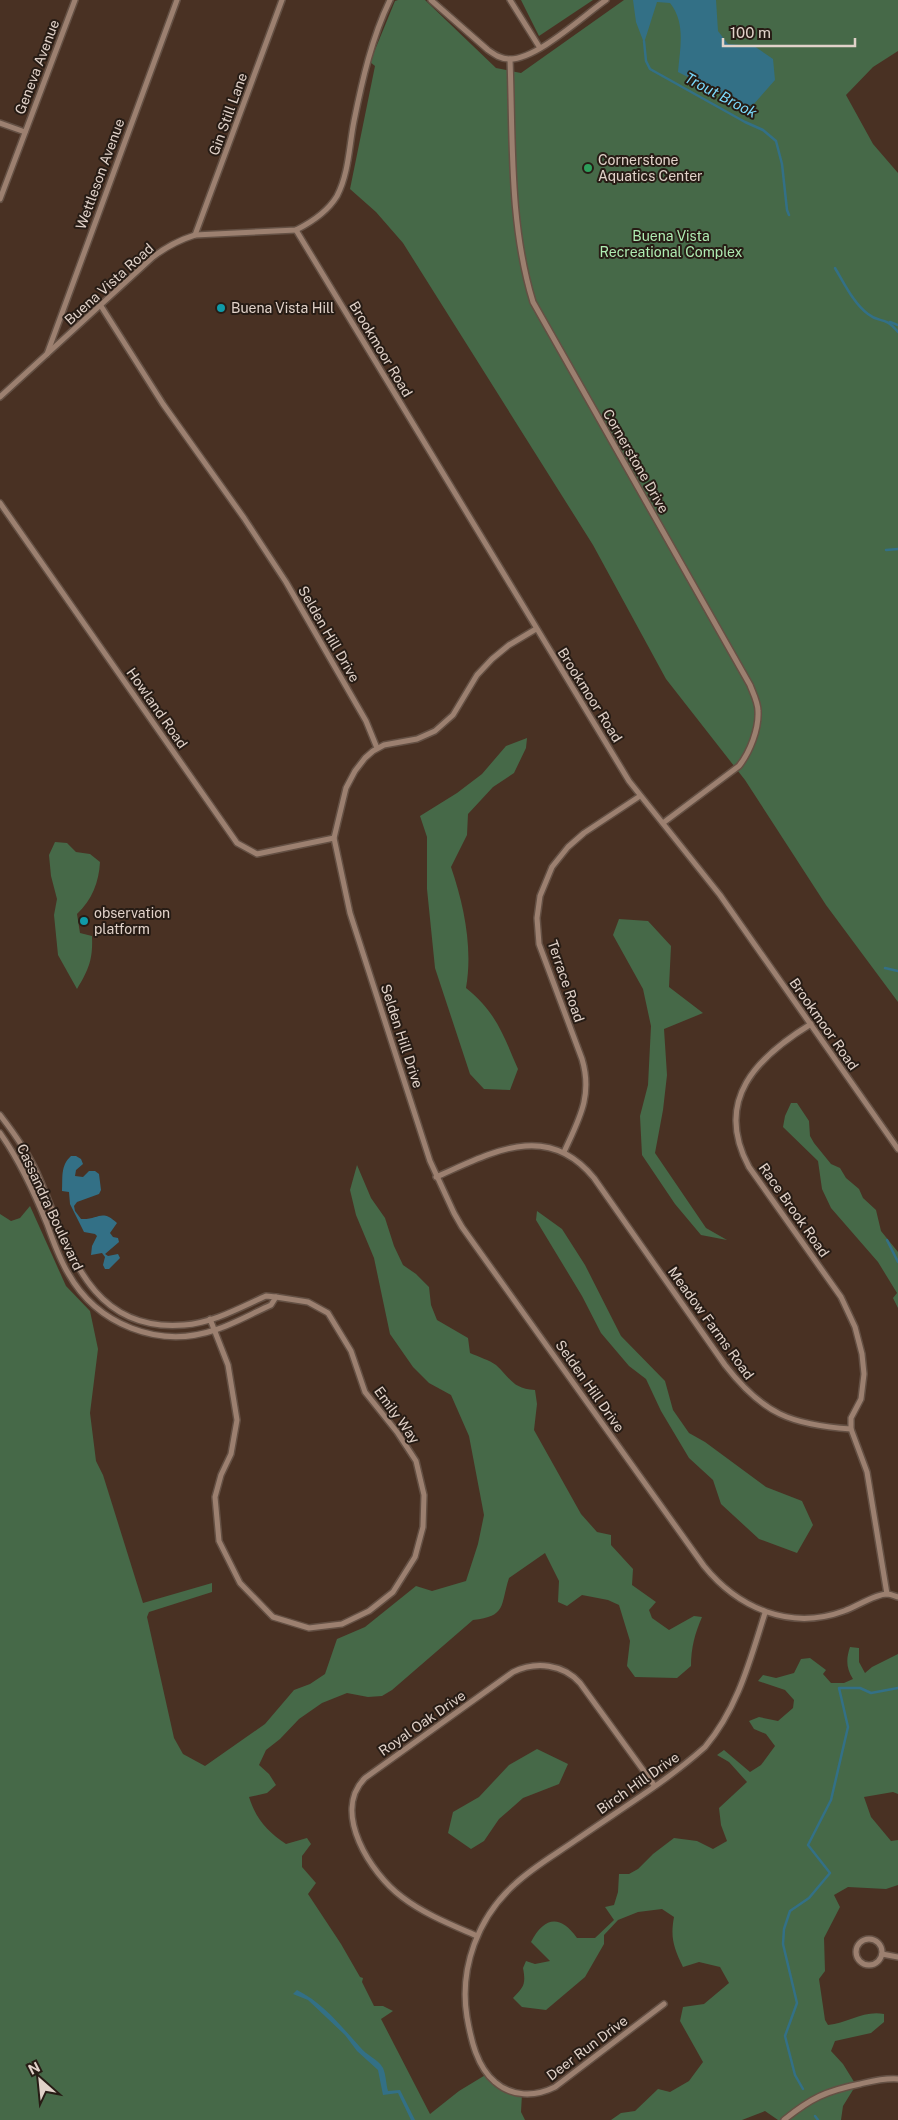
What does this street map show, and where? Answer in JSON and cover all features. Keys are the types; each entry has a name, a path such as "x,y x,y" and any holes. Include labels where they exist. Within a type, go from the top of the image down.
{"street":[{"name":"Geneva Avenue","path":"0,199 75,0"},
{"name":"Wettleson Avenue","path":"46,356 177,0"},
{"name":"Gin Still Lane","path":"195,235 282,0"},
{"name":"Buena Vista Road","path":"0,397 153,257 182,239 195,235 296,230 307,225 329,207 341,187 358,101 374,44 390,0"},
{"path":"431,0 488,50 498,57 510,59 527,56 606,0"},
{"path":"510,0 540,48"},
{"name":"Cornerstone Drive","path":"510,59 517,233 523,271 533,302 750,685 757,703 756,730 745,758 739,766 663,823"},
{"path":"0,123 25,132"},
{"name":"Brookmoor Road","path":"296,230 536,629 640,796 720,895 898,1149"},
{"name":"Selden Hill Drive","path":"101,306 163,404 244,518 286,582 366,721 377,748 360,765 348,782 334,838 350,913 436,1177 462,1226 704,1566 724,1589 750,1606 765,1613 804,1618 823,1617 844,1611 887,1594"},
{"name":"Howland Road","path":"0,503 237,843 257,854 334,838"},
{"path":"377,748 423,737 439,728 453,714 478,675 492,659 509,645 536,629"},
{"name":"Terrace Road","path":"564,1152 585,1102 586,1076 582,1059 539,944 537,918 540,896 552,867 568,847 584,833 640,796"},
{"name":"Race Brook Road","path":"811,1024 769,1053 750,1074 739,1102 738,1136 743,1153 750,1166 841,1297 855,1327 862,1354 864,1374 861,1399 851,1418 851,1429"},
{"name":"Cassandra Boulevard","path":"0,1115 30,1159 74,1261 93,1290 105,1302 123,1313 149,1324 185,1325 210,1319"},
{"name":"Cassandra Boulevard","path":"0,1133 22,1168 67,1273 90,1302 114,1320 145,1334 185,1336 215,1330"},
{"name":"Meadow Farms Road","path":"436,1177 489,1154 512,1147 542,1146 564,1152 578,1161 594,1178 725,1365 744,1389 770,1409 794,1421 820,1427 851,1429"},
{"name":"Emily Way","path":"266,1296 276,1297 308,1302 328,1313 351,1351 365,1392 397,1432 416,1461 424,1495 423,1527 415,1557 393,1592 369,1611 342,1624 310,1628 273,1617 240,1583 219,1541 215,1497 221,1475 231,1454 238,1420 228,1366 210,1319 266,1296"},
{"path":"215,1330 271,1305 276,1297"},
{"path":"851,1429 867,1472 887,1594 898,1597"},
{"name":"Birch Hill Drive","path":"477,1936 497,1903 514,1885 705,1747 722,1725 742,1686 765,1613"},
{"name":"Royal Oak Drive","path":"477,1936 436,1918 408,1902 390,1887 376,1870 360,1844 352,1816 354,1794 365,1778 513,1672 528,1666 540,1665 568,1672 580,1683 654,1785"},
{"name":"Deer Run Drive","path":"477,1936 470,1957 465,1992 471,2036 484,2070 498,2085 510,2091 522,2094 535,2094 555,2087 664,2004"},
{"path":"871,1940 880,1945 882,1954 876,1962 867,1964 859,1960 857,1950 861,1942 871,1940"},
{"path":"882,1954 898,1957"},
{"path":"784,2120 803,2105 831,2090 886,2078 898,2080"}],"green space":[{"name":"Buena Vista Recreational Complex","path":"425,0 496,68 521,73 624,0 898,0 898,51 873,67 846,95 873,144 898,173 898,1002 826,905 745,780 666,679 593,545 403,243 376,212 350,189 375,66 370,62 395,1"},
{"path":"521,0 593,0 539,36"},
{"path":"527,738 526,748 514,773 493,787 468,814 467,835 451,867 460,896 468,942 466,988 485,1006 498,1025 518,1069 510,1090 484,1089 470,1074 435,968 427,889 427,837 420,816 457,793 482,774 506,746"},
{"path":"55,842 67,843 76,852 90,854 100,862 94,890 87,903 77,914 80,933 92,936 92,951 85,976 77,989 58,955 54,915 57,899 51,876 49,855"},
{"path":"619,919 648,921 671,946 669,987 703,1013 664,1029 667,1075 655,1153 706,1228 727,1240 701,1235 675,1204 642,1155 640,1116 648,1085 651,1026 643,989 613,935"},
{"path":"791,1103 797,1103 809,1121 810,1136 814,1143 831,1164 840,1168 846,1178 859,1189 863,1198 876,1210 881,1231 898,1252 898,1308 893,1298 897,1293 878,1262 831,1208 822,1189 818,1161 783,1127 785,1116"},
{"path":"357,1165 371,1198 385,1218 394,1246 403,1265 416,1274 429,1287 431,1305 437,1320 468,1338 470,1353 496,1365 509,1379 522,1388 535,1390 537,1404 534,1430 581,1514 597,1532 611,1535 611,1545 633,1569 632,1585 656,1602 649,1610 652,1618 669,1630 694,1616 702,1617 694,1641 691,1666 677,1678 635,1677 627,1666 630,1641 619,1605 608,1600 582,1595 567,1606 558,1602 559,1581 545,1553 509,1578 503,1603 492,1616 473,1620 392,1690 382,1696 368,1697 347,1693 322,1703 299,1719 280,1739 266,1750 259,1765 269,1774 276,1785 267,1793 249,1797 255,1812 268,1829 286,1844 307,1838 311,1844 302,1856 302,1867 316,1883 308,1894 360,1977 363,1978 362,1982 374,2006 383,2006 393,2011 381,2019 430,2114 459,2091 487,2074 494,2081 522,2094 521,2112 525,2120 0,2120 0,1214 11,1221 20,1218 30,1206 66,1286 90,1311 98,1349 90,1413 96,1461 103,1475 143,1603 212,1583 212,1592 149,1612 147,1617 174,1738 183,1754 205,1766 265,1724 294,1690 310,1684 325,1674 337,1639 365,1627 416,1586 432,1591 466,1581 478,1544 484,1515 469,1436 451,1395 429,1383 413,1367 390,1334 374,1258 356,1215 350,1190"},
{"path":"537,1211 562,1229 585,1265 621,1336 665,1381 673,1410 689,1433 705,1442 766,1487 802,1501 813,1525 797,1553 759,1539 721,1504 713,1480 689,1458 661,1411 646,1379 629,1366 601,1333 582,1296 536,1220"},
{"path":"850,1647 859,1648 859,1662 865,1673 872,1667 898,1654 898,1794 893,1792 864,1797 871,1817 891,1841 898,1840 898,1885 886,1889 848,1887 834,1895 840,1907 824,1938 825,1971 819,1979 825,2020 828,2025 863,2015 884,2014 884,2022 871,2033 835,2041 831,2051 843,2064 856,2085 843,2106 841,2120 778,2120 765,2111 742,2120 611,2120 621,2113 635,2111 658,2089 670,2092 689,2081 703,2062 680,2021 683,2007 704,2004 729,1983 720,1967 699,1962 683,1967 674,1943 672,1931 674,1917 662,1909 638,1912 618,1920 604,1935 604,1944 585,1977 546,2010 522,2007 513,1998 523,1985 523,1968 526,1961 535,1964 550,1961 531,1942 541,1927 552,1922 564,1925 577,1938 595,1938 614,1920 605,1907 614,1905 618,1892 619,1874 629,1874 638,1869 653,1854 674,1838 697,1841 713,1849 727,1841 721,1825 719,1808 747,1782 729,1762 717,1755 724,1750 750,1772 761,1765 775,1746 766,1734 754,1729 749,1721 759,1717 778,1721 793,1708 794,1700 785,1690 758,1681 763,1675 776,1678 794,1673 801,1659 810,1658 826,1670 823,1674 831,1683 844,1683 853,1679 847,1663"},
{"path":"537,1749 568,1764 559,1784 523,1798 499,1819 484,1841 471,1849 448,1833 453,1812 479,1797 509,1765"}],"water":[{"path":"633,0 716,0 718,31 728,44 754,46 773,59 775,80 753,105 745,106 678,72 681,45 680,27 675,11 670,3 657,2 644,43 636,22"},
{"path":"71,1156 81,1159 83,1164 76,1170 75,1176 83,1177 89,1171 95,1171 99,1174 101,1190 99,1194 77,1202 74,1206 75,1211 81,1219 103,1215 117,1223 110,1233 113,1237 118,1238 119,1242 105,1254 108,1256 118,1254 120,1258 109,1269 105,1269 103,1265 105,1257 102,1253 91,1255 92,1246 97,1236 84,1232 70,1204 69,1192 62,1191 62,1177 65,1164"},
{"path":"297,1990 323,2008 363,2050 381,2065 388,2091 400,2090 415,2120 411,2120 398,2093 383,2095 378,2070 308,2000 293,1994"}],"waterway":[{"name":"Trout Brook","path":"644,41 646,61 650,69 745,122 763,130 776,141 782,164 789,215"},
{"name":"Trout Brook","path":"835,268 858,305 872,317 889,323 898,332"},
{"name":"Trout Brook","path":"890,322 898,325"},
{"path":"886,550 898,549"},
{"path":"885,968 898,971"},
{"path":"887,1240 898,1262"},
{"path":"803,2089 795,2075 785,2036 797,2003 783,1944 784,1929 790,1911 809,1898 830,1873 808,1845 831,1800 848,1727 839,1688 860,1688 871,1693 898,1688"},
{"path":"815,2116 818,2120"}],"place":[{"name":"Cornerstone Aquatics Center","path":"588,168"},
{"name":"Buena Vista Hill","path":"221,308"},
{"name":"observation platform","path":"84,921"}]}
